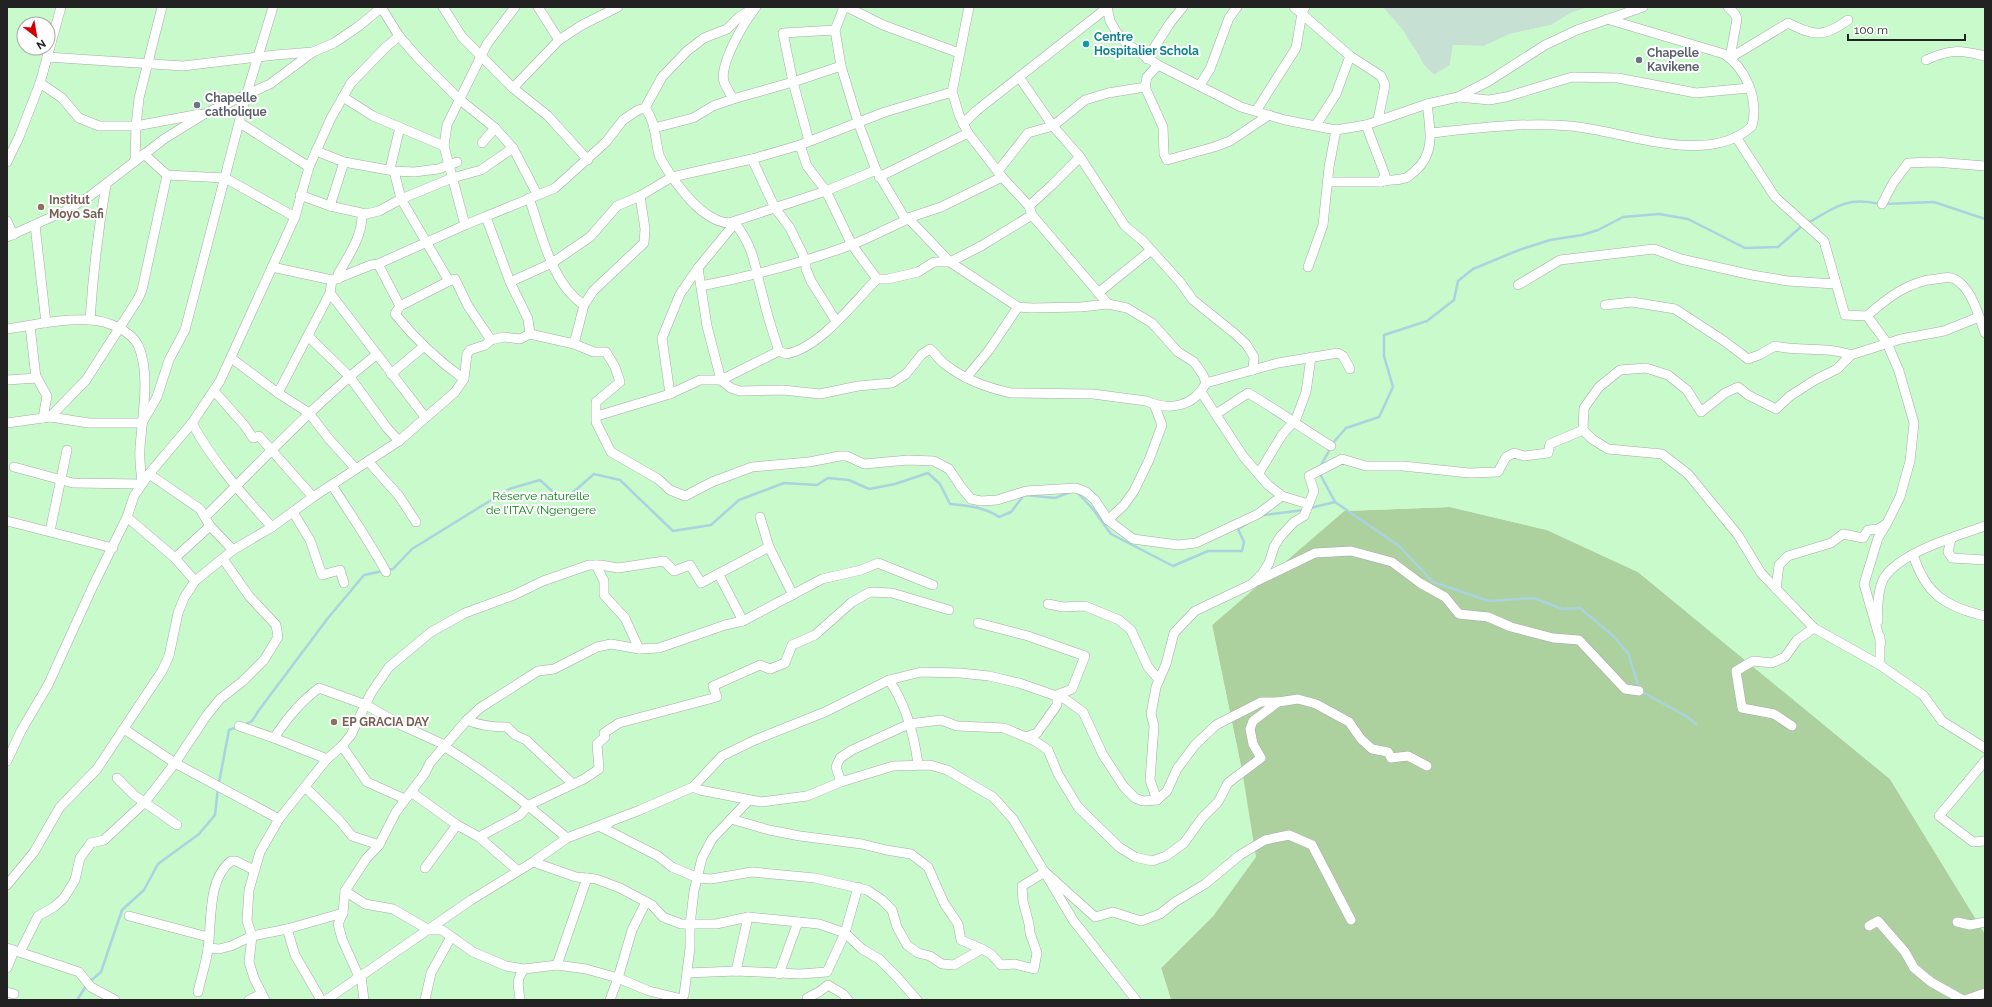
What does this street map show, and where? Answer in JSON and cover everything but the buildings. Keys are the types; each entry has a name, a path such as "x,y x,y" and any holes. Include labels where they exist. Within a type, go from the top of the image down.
{"street":[{"path":"7,162 19,137 40,83 61,7"},
{"path":"135,161 136,126 139,98 146,64 162,7"},
{"path":"142,423 157,398 169,360 186,330 256,58 273,7 269,7"},
{"path":"7,221 10,236 65,211 106,185 144,154 206,113 270,84 313,52 334,43 359,26 381,7 399,36 459,98 495,128 513,148 533,196 552,263 567,290 584,305"},
{"path":"443,7 455,28 513,88 548,116 588,160"},
{"path":"465,225 452,178 453,164 444,146 447,125 481,55 493,35 515,7"},
{"path":"538,7 559,40"},
{"path":"513,88 559,40 601,10 618,7"},
{"path":"733,99 724,81 724,69 744,23 756,7"},
{"path":"272,267 335,279 371,265 378,264 425,242 533,196 544,194 555,188 588,160 606,142 623,120 638,110 645,108 662,77 687,51 704,38 727,29 739,17 756,7"},
{"path":"960,53 883,25 846,7 835,30 841,66 858,122 877,173 907,219 950,262 1018,306 1032,308 1081,307 1108,304 1127,308 1152,323 1178,352 1194,362 1200,369 1206,383"},
{"path":"969,7 952,92 963,124 968,133 1000,174 1108,304"},
{"path":"963,124 976,111 1107,7 1110,21 1117,33 1126,43 1147,59 1158,65 1241,107 1285,120 1336,130 1366,125 1427,104 1458,97 1489,81 1545,45 1577,30 1643,7"},
{"path":"1147,59 1170,23 1184,7"},
{"path":"1200,85 1210,69 1229,18 1237,7"},
{"path":"1728,7 1734,14 1736,20 1730,58"},
{"path":"1256,111 1296,48 1300,9"},
{"path":"1300,9 1350,56 1381,76 1385,85 1378,120"},
{"path":"1431,133 1502,126 1571,126 1642,140 1681,145 1711,143 1736,137 1752,126 1754,119 1754,106 1750,88 1742,70 1730,58 1724,54 1607,19"},
{"path":"1730,58 1788,23 1809,33 1831,32 1848,20"},
{"path":"835,30 783,33 807,166 826,191 852,244 878,279"},
{"path":"7,761 21,731 48,685 93,586 113,548 127,517 134,496 149,474 192,423 215,392 295,217 300,195 309,168 343,97 351,83 386,47 399,36"},
{"path":"1926,60 1952,50 1985,56"},
{"path":"47,57 196,66 313,52"},
{"path":"1316,125 1336,94 1350,56"},
{"path":"1158,65 1147,77 1145,87 1162,127 1164,154 1167,160 1230,141 1269,115"},
{"path":"654,128 694,118 713,106 841,66"},
{"path":"1019,77 1053,126 1080,157 1125,226 1143,241 1176,277 1193,300 1246,344 1254,357 1253,370"},
{"path":"1458,97 1489,100 1506,97 1572,77 1618,78 1696,93 1750,88"},
{"path":"40,83 56,92 79,118 88,123 99,126 136,126 206,113"},
{"path":"701,286 758,274 806,261 852,244 907,219 941,207 1000,174 1028,133 1053,126 1085,100 1108,93 1145,87"},
{"path":"510,282 552,263 590,237 617,206 640,196 672,177 752,159 804,143 905,105 952,92"},
{"path":"343,97 373,116 444,146"},
{"path":"1328,182 1380,182 1389,179 1405,178 1419,168 1427,158 1431,133 1427,104"},
{"path":"645,108 654,128 659,157 685,196 704,212 731,224 747,239 758,274 762,296 779,350 786,354 806,347 824,335 878,279 888,279 918,272 934,262 950,262 981,246 1031,210 1052,185 1080,157"},
{"path":"240,123 309,168"},
{"path":"1366,125 1385,174 1380,182"},
{"path":"400,127 392,170 401,199 421,230 425,242 448,281"},
{"path":"482,143 495,128"},
{"path":"1308,267 1323,226 1329,167 1336,130"},
{"path":"670,394 662,338 680,294 731,224 877,173 968,133"},
{"path":"1736,137 1775,197 1824,241 1845,315 1867,316 1882,303 1906,287 1927,279 1948,277 1958,280 1964,287 1985,333"},
{"path":"300,195 330,206 362,214 378,211 401,199 452,178 481,170 513,148"},
{"path":"316,151 344,162 392,170 414,172 438,169 453,164"},
{"path":"144,154 167,174 225,178 295,217"},
{"path":"752,159 775,208 790,228 806,261 806,269 811,281 836,321"},
{"path":"330,206 344,162"},
{"path":"1882,204 1893,183 1908,163 1935,162 1985,166"},
{"path":"46,418 86,380 129,314 142,290 167,174"},
{"path":"90,320 97,258 96,244 106,185"},
{"path":"574,344 584,305 593,291 644,243 645,229 640,196"},
{"path":"278,393 309,336 330,293 335,279 355,243 362,222 362,214"},
{"path":"486,216 510,282 528,319 530,334"},
{"path":"35,225 46,323"},
{"path":"1518,285 1560,260 1654,249 1681,259 1752,275 1788,281 1835,284"},
{"path":"1098,293 1150,250"},
{"path":"378,264 400,306"},
{"path":"698,268 707,326 721,380 731,388 740,391 783,390 820,394 858,386 892,383 906,374 922,354 930,350 945,365 966,378 998,390 1011,393 1094,394 1146,401 1173,407 1184,404 1201,392 1206,383 1278,363 1338,353 1343,356 1350,369"},
{"path":"464,379 440,362 423,347 395,314 400,306 448,281 455,279 468,306 491,340"},
{"path":"330,293 425,417"},
{"path":"1605,305 1632,302 1675,309 1724,341 1748,359 1759,355 1774,346 1790,350 1837,350 1851,355"},
{"path":"966,378 989,350 1018,306"},
{"path":"1867,316 1887,344 1899,370 1914,423 1910,460 1900,497 1888,523 1878,538 1864,584 1880,643"},
{"path":"1979,317 1944,331 1901,338 1851,355 1837,369 1815,380 1790,396 1776,409 1748,395 1738,387 1720,396 1701,412 1687,390 1668,375 1646,368 1620,370 1599,387 1584,408 1583,430 1592,439 1608,449 1662,454 1688,474 1738,535 1761,572 1814,628 1880,665 1923,695 1942,722 1985,748"},
{"path":"7,329 46,323 90,320 106,322 119,328 137,344 144,364 140,450 142,484"},
{"path":"30,326 36,378 47,396 46,418"},
{"path":"7,885 34,852 60,807 97,769 162,671 169,656 178,613 184,598 195,581 233,550 272,527 312,497 399,441 425,417 456,392 464,379 470,350 485,345 491,340 504,337 520,339 530,334 574,344 594,352 606,352 615,367 620,382 596,402 596,422 611,452 658,479 670,490 679,495 685,496 712,482 752,467 809,462 840,456 846,456 864,464 908,460 934,461 949,469 961,487 972,498 981,501 998,500 1026,491 1076,488 1086,492 1095,500 1108,520 1133,539 1178,545 1196,542 1258,514 1282,496"},
{"path":"309,336 349,376 387,428 399,441"},
{"path":"391,374 423,347"},
{"path":"597,416 670,394 700,380 721,380 779,350"},
{"path":"205,518 309,414 349,376 376,355"},
{"path":"231,358 309,414 356,469"},
{"path":"1259,473 1282,434 1294,423 1302,405 1311,358"},
{"path":"7,380 36,378"},
{"path":"215,392 246,426 253,438 259,436 273,450 312,497"},
{"path":"1201,392 1243,456 1268,485 1282,496 1308,504"},
{"path":"1216,414 1248,393 1267,402 1294,423 1331,446"},
{"path":"1108,520 1124,505 1134,491 1149,460 1162,425 1154,404"},
{"path":"7,423 46,418 89,424 142,423"},
{"path":"192,423 203,444 236,487 272,527"},
{"path":"1252,584 1269,563 1274,547 1280,537 1294,522 1304,516 1314,491 1310,476 1342,459 1366,466 1402,466 1469,473 1498,472 1506,457 1514,453 1524,456 1548,452 1550,444 1583,430"},
{"path":"50,531 66,450"},
{"path":"368,462 399,496 416,522"},
{"path":"14,467 73,483 142,484"},
{"path":"149,474 200,509 210,526 233,550"},
{"path":"332,485 352,517 367,536 386,572"},
{"path":"292,512 310,540 322,575 340,570 344,583"},
{"path":"127,517 175,558 195,581"},
{"path":"760,517 769,547 793,595"},
{"path":"7,521 113,548"},
{"path":"1776,589 1779,565 1788,556 1831,543 1843,534 1863,538 1868,530 1878,529 1888,523"},
{"path":"175,558 210,526"},
{"path":"1880,665 1877,608 1884,579 1902,560 1913,554 1985,526"},
{"path":"1951,539 1948,552 1952,558 1985,560"},
{"path":"249,1000 263,997 249,962 252,936 247,921 247,902 254,870 260,852 279,819 327,759 342,746 351,735 371,692 389,666 432,632 465,613 514,595 543,581 596,565 618,568 664,561 674,571 690,565 701,583 719,575 769,547"},
{"path":"1157,800 1150,780 1154,733 1151,714 1159,680 1166,664 1174,633 1195,611 1315,553 1351,551 1392,562 1420,583 1445,598 1459,614 1488,617 1511,627 1553,638 1579,640 1625,689 1640,691"},
{"path":"1913,554 1917,567 1931,589 1949,605 1985,616"},
{"path":"7,968 14,950 38,916 54,907 64,898 75,880 80,858 91,843 104,840 145,802 175,763 207,715 220,699 243,681 264,660 278,637 276,625 249,596 223,559"},
{"path":"368,999 360,976 342,939 338,924 343,913 345,891 366,860 379,845 396,812 425,773 430,762 467,720 480,708 538,672 554,669 597,647 612,644 639,649 659,648 725,625 743,621 822,579 861,570 878,563 933,585"},
{"path":"596,565 604,581 604,595 625,618 639,649"},
{"path":"719,575 743,621"},
{"path":"479,837 520,815 529,806 599,769 597,744 605,736 604,732 619,723 717,696 713,686 760,665 770,669 785,663 792,644 814,635 852,602 870,592 892,593 948,610"},
{"path":"1048,604 1063,607 1085,606 1119,620 1131,630 1148,667 1159,680"},
{"path":"978,623 1028,636 1086,656 1072,689 1057,695"},
{"path":"1792,726 1774,714 1742,708 1736,671 1753,661 1772,663 1785,657 1797,640 1814,628"},
{"path":"326,1000 471,900 517,870 533,862 567,838 610,822 693,786 722,756 755,740 825,712 889,680 921,672 990,676 1057,695 1083,712 1103,755 1124,787 1135,798 1143,801 1157,800 1167,791 1177,769 1195,745 1216,724 1261,702 1278,702 1298,699 1316,704 1349,722 1361,739 1372,749 1388,752 1391,758 1408,756 1427,766"},
{"path":"889,680 899,695 909,724 918,764"},
{"path":"274,738 293,710 319,688 366,705 403,726 445,745 448,749 477,767 529,806 567,838"},
{"path":"1026,737 1037,734 1057,705 1057,695"},
{"path":"841,782 836,767 840,758 852,750 909,724 941,720 957,726 1004,728 1026,737 1048,750 1058,774 1078,807 1119,847 1135,857 1152,862 1166,856 1184,843 1202,818 1218,802 1228,783 1261,758 1252,744 1250,729 1253,721 1278,702"},
{"path":"467,720 477,725 486,727 506,727 515,735 526,740 573,784"},
{"path":"239,726 327,759"},
{"path":"124,729 175,763 279,819"},
{"path":"342,746 367,782 408,795 479,837 517,870"},
{"path":"1985,761 1939,816 1973,842 1985,841"},
{"path":"693,786 700,790 761,802 807,796 841,782 894,766 918,764 930,765 946,770 993,797 1013,819 1073,920 1136,1000"},
{"path":"117,778 145,802 177,825"},
{"path":"305,787 340,821 352,836 379,845"},
{"path":"345,891 366,904 393,909 429,930 442,930 484,958 506,966 524,969 557,965 586,969 618,978 648,991 682,999 684,995 690,948 690,925 702,858 712,839 749,800"},
{"path":"731,818 769,830 792,835 862,844 911,854 928,867 944,903 958,924 961,940 991,954 1001,965 1015,964 1034,969 1037,953 1030,933 1023,901 1022,886 1045,872"},
{"path":"610,822 603,828 652,853 672,867 698,878 711,880 752,872 815,878 867,890 882,900 892,910 907,945 918,953 930,956 942,964 954,964 982,949"},
{"path":"425,868 457,825"},
{"path":"1045,872 1095,917 1113,912 1141,921 1160,914 1175,902 1205,884 1246,851 1265,840 1289,835 1312,845 1351,920"},
{"path":"198,992 208,948 210,911 215,889 227,864 231,861 236,861 254,870"},
{"path":"533,862 576,877 596,879 620,888 646,902 663,917 672,921 690,925 716,924 748,917 819,924 845,934 862,949 880,959 898,976 917,1000"},
{"path":"557,965 587,878"},
{"path":"687,973 736,971 779,974 822,974 826,972 845,934 858,887"},
{"path":"610,1000 632,930 646,902"},
{"path":"208,948 219,949 231,946 252,936 287,929 343,913"},
{"path":"129,916 208,938"},
{"path":"736,971 748,917"},
{"path":"779,974 798,922"},
{"path":"1869,926 1878,922 1905,952 1914,968 1931,982 1964,1000 1985,993"},
{"path":"1957,922 1970,925 1985,922"},
{"path":"287,929 295,955 321,1000"},
{"path":"425,1000 431,973 451,937"},
{"path":"14,950 79,972 91,987 115,1000"},
{"path":"520,1000 517,985 519,976 524,969"},
{"path":"807,1000 807,998 819,992 828,985 843,994 848,1000"}],"green space":[{"name":"Réserve naturelle de l'ITAV (Ngengere","path":"7,7 1383,7 1403,30 1424,65 1434,75 1450,65 1453,45 1484,46 1510,34 1551,25 1571,13 1588,7 1985,7 1985,934 1890,779 1638,572 1547,530 1450,507 1344,511 1212,625 1243,776 1256,857 1214,915 1161,968 1171,1000 7,1000"},
{"path":"1383,7 1588,7 1571,13 1551,25 1510,34 1484,46 1453,45 1450,65 1434,75 1424,65 1415,49"},
{"path":"1450,507 1547,530 1638,572 1890,779 1985,934 1985,1000 1171,1000 1161,968 1214,915 1243,776 1212,625 1344,511"}],"waterway":[{"path":"1808,223 1841,205 1858,201 1879,204"},
{"path":"1884,204 1934,202 1985,219"},
{"path":"1332,444 1346,428 1379,417 1393,387 1384,356 1384,335 1427,321 1454,300 1458,281 1473,269 1519,250 1550,240 1582,235 1598,230 1623,217 1659,214 1688,219 1745,248 1778,247 1803,225"},
{"path":"1320,467 1330,449"},
{"path":"388,570 393,569 412,549 509,489 540,480 563,501 594,474 620,480 673,531 711,525 739,500 784,483 817,485 828,478 849,480 869,489 895,484 928,473 940,484 950,504 982,509 999,517 1011,512 1024,495 1055,498 1070,492"},
{"path":"1320,474 1335,502 1399,546 1433,582 1489,601 1534,598 1562,609 1580,608 1612,635 1628,653 1639,688"},
{"path":"1076,491 1092,508 1111,534 1173,566 1208,551 1242,551 1244,542 1238,529 1248,523"},
{"path":"1310,508 1335,502"},
{"path":"1263,515 1304,510"},
{"path":"244,725 252,721 328,618 364,575 383,571"},
{"path":"1642,692 1686,716 1696,724"},
{"path":"219,783 229,730 237,727"},
{"path":"77,1000 88,983 101,972 122,910 144,890 158,864 199,834 215,815 218,788"}],"place":[{"name":"Centre Hospitalier Schola","path":"1086,44"},
{"name":"Chapelle Kavikene","path":"1639,60"},
{"name":"Chapelle catholique","path":"197,105"},
{"name":"Institut Moyo Safi","path":"41,207"},
{"name":"EP GRACIA DAY","path":"334,722"}]}
